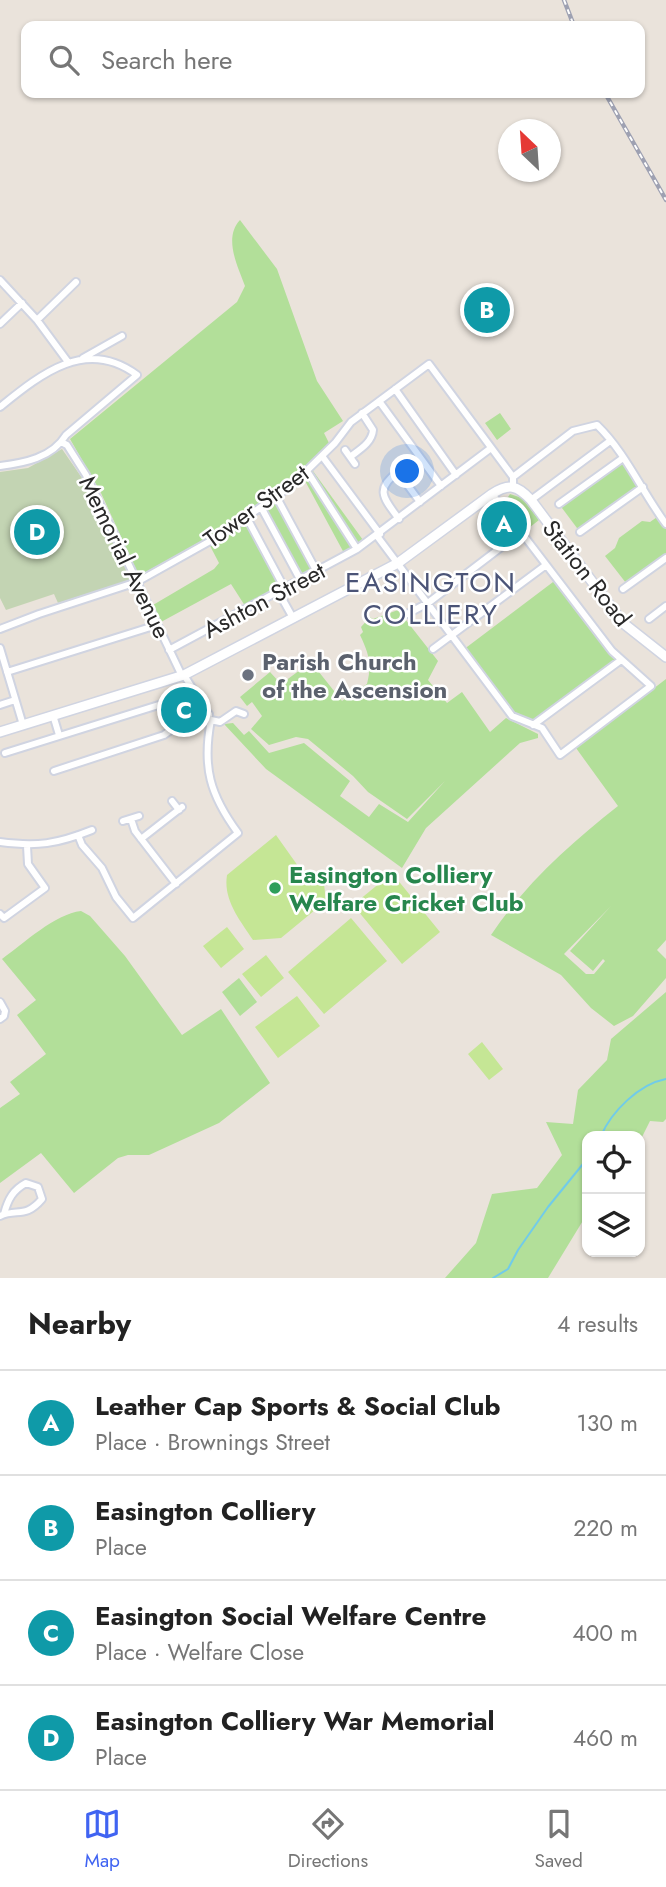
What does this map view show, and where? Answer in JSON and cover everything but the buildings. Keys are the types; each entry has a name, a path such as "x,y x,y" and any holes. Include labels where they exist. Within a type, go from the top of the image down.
{"main road":[{"path":"0,732 183,675 398,563 513,481"},
{"name":"Station Road","path":"513,481 531,500 623,623 666,657"}],"street":[{"path":"0,280 37,320 68,362"},
{"path":"37,320 76,282"},
{"path":"0,324 22,303"},
{"path":"81,359 122,336"},
{"path":"0,407 24,388 68,362 95,358 126,367 137,375 43,456 29,462 0,466"},
{"name":"Tower Street","path":"0,629 136,582 247,518 307,471 351,422 429,364 491,448"},
{"path":"395,389 456,475"},
{"path":"379,401 441,486"},
{"path":"350,457 373,436 373,430 362,414"},
{"path":"491,448 513,481 578,428 597,425 623,458 666,524"},
{"path":"531,500 610,441"},
{"name":"Memorial Avenue","path":"61,442 67,445 86,475 169,650 210,717"},
{"name":"Ashton Street","path":"169,650 357,549 491,448"},
{"path":"345,450 355,464"},
{"path":"322,456 512,716 542,728 560,755 651,686 621,660 492,494"},
{"path":"559,504 623,458"},
{"path":"393,464 420,502"},
{"path":"307,471 357,549"},
{"path":"398,472 387,481 383,489 386,502 399,519"},
{"path":"580,532 643,487"},
{"path":"276,496 317,572"},
{"path":"261,507 301,581"},
{"path":"247,518 293,618"},
{"path":"407,614 428,603 521,532"},
{"path":"623,589 666,558"},
{"path":"433,649 546,565"},
{"path":"649,619 666,606"},
{"path":"7,672 157,625"},
{"path":"0,648 23,724"},
{"path":"533,725 621,660"},
{"path":"5,753 197,693"},
{"path":"0,705 15,700"},
{"path":"54,771 164,734 179,724 210,717 220,722 236,711 244,714"},
{"path":"53,716 59,735"},
{"path":"78,835 82,845 102,868 116,897 133,918 238,833 218,804 208,774 210,717"},
{"path":"141,839 180,808 172,801"},
{"path":"123,821 135,817 135,831 176,884"},
{"path":"0,842 27,846 51,844 92,830"},
{"path":"0,914 4,918 45,888 28,864 27,846"},
{"path":"0,1002 5,1011 0,1019"},
{"path":"30,1183 38,1187 42,1195 38,1204 24,1213 2,1215 17,1189 30,1183"}],"green space":[{"path":"240,220 277,269 317,381 343,421 324,433 329,443 309,464 264,501 215,533 139,576 101,493 70,439 237,302 245,286 232,244 235,227"},
{"path":"500,413 511,429 497,440 485,423"},
{"path":"62,449 82,478 131,580 58,603 54,594 6,610 0,598 0,472 28,468"},
{"path":"623,458 643,487 580,532 559,504"},
{"path":"313,471 363,540 344,553 304,479"},
{"path":"510,494 522,498 539,520 525,531 506,504"},
{"path":"276,496 317,572 301,581 261,507"},
{"path":"660,515 666,524 666,554 626,583 605,556 615,548 619,538 642,521 650,522"},
{"path":"247,518 285,589 247,609 231,584 161,622 153,605 214,569 219,563 208,542"},
{"path":"557,579 621,660 533,725 512,716 463,650"},
{"path":"398,610 438,661 428,680 447,703 462,692 490,732 506,718 538,734 538,738 520,743 426,828 402,868 266,769 224,724 233,723 244,735 249,731 269,753 304,743 350,781 340,796 369,817 379,804 408,822 445,781 407,819 368,792 308,739 296,737 269,745 251,729 262,716 252,702 247,706 240,697 270,672 281,684 311,662 342,701 367,684 369,665 360,635 363,632 361,627 370,617 373,619"},
{"path":"666,679 666,940 657,950 666,959 666,978 633,1016 614,1026 591,1008 561,975 491,935 504,916 550,865 618,806 576,748","holes":["611,906 570,951 593,971 603,959 605,961 594,974 586,974 564,954"]},
{"name":"Easington Colliery Welfare Cricket Club","path":"276,835 298,866 324,884 326,901 281,938 253,940 230,901 227,875"},
{"path":"392,873 440,932 402,964 353,905"},
{"path":"81,911 90,916 125,956 182,1035 221,1009 270,1083 219,1123 149,1155 118,1158 74,1193 41,1153 0,1183 0,1108 20,1094 10,1082 46,1054 17,1015 36,1000 2,959 50,923"},
{"path":"351,918 387,961 324,1014 288,972"},
{"path":"227,927 244,949 221,968 203,946"},
{"path":"266,955 284,978 261,997 242,974"},
{"path":"239,978 257,1002 240,1016 222,992"},
{"path":"666,992 666,1119 663,1122 650,1121 645,1131 582,1131 582,1222 548,1278 445,1278 476,1243 492,1194 537,1188 562,1155 546,1122 573,1124 578,1090 607,1060 611,1039"},
{"path":"297,996 320,1026 278,1058 255,1027"},
{"path":"482,1042 503,1069 489,1080 468,1054"}],"waterway":[{"path":"604,1131 627,1100 646,1087 666,1079"},
{"path":"493,1278 508,1269 548,1207 582,1165"}],"railway":[{"path":"564,0 572,21"},
{"path":"608,98 666,200"}],"place":[{"name":"Easington Colliery","path":"487,310"},
{"name":"Leather Cap Sports & Social Club","path":"504,524"},
{"name":"Easington Colliery War Memorial","path":"37,532"},
{"name":"Parish Church of the Ascension","path":"248,675"},
{"name":"Easington Social Welfare Centre","path":"184,710"},
{"name":"Easington Colliery Welfare Cricket Club","path":"275,888"}],"district":[{"name":"EASINGTON COLLIERY","path":"431,598"}]}
